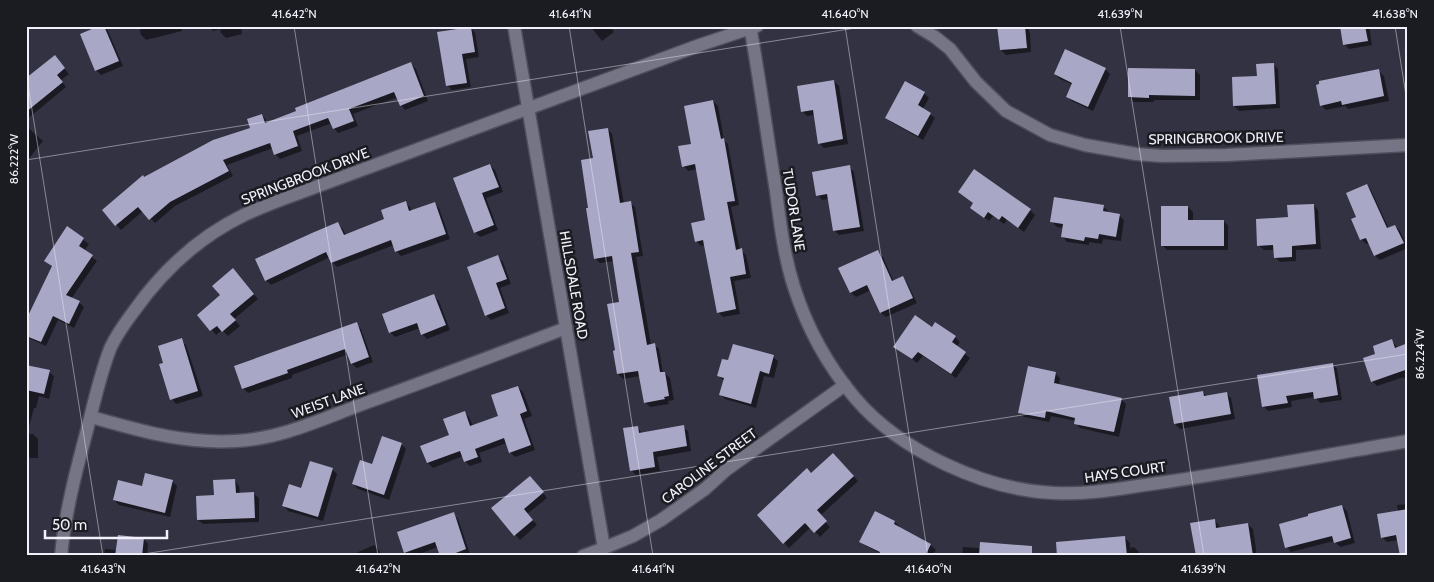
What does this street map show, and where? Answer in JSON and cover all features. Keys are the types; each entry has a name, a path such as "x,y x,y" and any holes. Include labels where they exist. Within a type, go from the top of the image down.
{"street":[{"name":"HILLSDALE ROAD","path":"514,26 604,548"},
{"name":"SPRINGBROOK DRIVE","path":"62,556 73,480 110,348 149,289 170,266 193,247 220,228 283,199 752,27"},
{"name":"TUDOR LANE","path":"752,27 784,247 793,286 802,311 820,349 845,385"},
{"name":"SPRINGBROOK DRIVE","path":"919,27 950,49 976,82 1006,111 1050,135 1085,145 1136,154 1227,156 1408,144"},
{"name":"WEIST LANE","path":"91,417 170,438 206,442 254,440 301,427 566,328"},
{"name":"HAYS COURT","path":"845,385 864,407 888,428 926,453 976,477 996,484 1051,493 1096,493 1197,478 1408,441"},
{"name":"CAROLINE STREET","path":"583,556 633,536 661,520 705,489 726,470 845,385"}],"building":[{"path":"99,26 104,26 119,61 95,71 80,34"},
{"path":"997,26 1025,26 1027,48 1000,50"},
{"path":"1340,26 1365,26 1368,41 1343,45"},
{"path":"471,27 475,52 462,54 467,83 446,86 437,32"},
{"path":"1065,49 1106,68 1088,107 1066,97 1072,83 1054,74"},
{"path":"55,55 65,68 57,75 63,82 26,112 26,78"},
{"path":"411,62 424,96 400,106 394,92 349,109 354,121 333,129 328,118 293,131 298,146 274,155 270,143 223,160 229,171 170,202 149,220 138,207 115,226 102,210 143,175 144,177 213,140 250,128 247,119 262,114 265,123 296,111 295,108"},
{"path":"1274,63 1276,104 1233,106 1232,77 1257,76 1256,64"},
{"path":"1128,68 1195,69 1195,96 1149,95 1149,98 1128,97"},
{"path":"1379,69 1384,96 1342,105 1341,101 1320,106 1316,85 1319,84 1319,81"},
{"path":"834,80 843,139 818,144 813,110 801,112 797,86"},
{"path":"905,81 925,92 918,105 931,113 918,136 885,118"},
{"path":"713,100 721,139 724,138 735,201 727,202 736,250 742,248 746,274 730,277 736,309 717,313 703,240 695,242 691,223 705,220 695,164 682,167 678,146 691,144 684,106"},
{"path":"608,128 620,203 631,201 639,252 631,253 647,345 655,343 660,372 665,372 669,396 664,397 665,399 644,403 638,371 617,374 607,304 619,302 612,256 594,259 586,208 588,208 581,160 593,158 588,131"},
{"path":"490,164 499,187 482,193 494,225 474,233 453,178"},
{"path":"850,165 860,227 833,231 827,194 816,196 812,172"},
{"path":"974,169 1031,209 1018,228 1002,216 999,220 988,212 984,218 970,208 973,203 958,192"},
{"path":"1367,184 1387,228 1395,225 1404,243 1374,256 1366,238 1360,240 1351,219 1356,217 1346,193"},
{"path":"1054,197 1104,205 1103,211 1120,214 1116,237 1099,234 1098,239 1085,237 1084,241 1061,237 1063,224 1050,222"},
{"path":"406,201 409,211 435,202 446,234 395,252 391,240 331,263 326,252 265,281 255,259 338,222 344,235 384,219 381,210"},
{"path":"1314,204 1316,244 1292,246 1292,257 1274,258 1273,245 1257,246 1256,219 1288,217 1287,205"},
{"path":"1161,206 1188,206 1188,220 1224,220 1224,246 1161,246"},
{"path":"67,226 84,238 79,246 93,255 66,295 80,301 69,324 53,316 41,342 26,336 26,320 52,266 44,261"},
{"path":"878,250 892,281 903,276 913,298 880,313 867,285 850,293 838,268"},
{"path":"498,255 507,279 496,283 505,308 485,316 467,267"},
{"path":"233,268 254,294 230,314 236,320 222,332 217,326 210,331 197,315 220,295 212,286"},
{"path":"434,294 446,325 421,335 417,323 389,333 382,314"},
{"path":"915,315 932,327 935,322 956,336 952,342 966,352 951,374 918,352 912,359 893,347"},
{"path":"357,322 369,357 351,364 345,349 287,370 288,373 242,389 234,366"},
{"path":"182,338 198,391 170,400 159,364 163,363 158,346"},
{"path":"1392,339 1395,348 1408,343 1408,369 1371,382 1363,358 1375,354 1373,346"},
{"path":"733,344 774,355 769,374 760,371 751,404 719,395 724,378 717,376 722,359 728,360"},
{"path":"1333,363 1338,395 1314,399 1313,392 1286,396 1288,403 1262,407 1257,375"},
{"path":"26,365 50,370 44,394 26,390"},
{"path":"1028,366 1056,372 1054,383 1122,398 1114,432 1074,424 1075,418 1046,411 1045,418 1018,413"},
{"path":"518,386 527,411 520,414 531,445 509,453 504,438 475,449 478,457 464,462 460,451 427,463 420,446 449,435 443,419 465,411 470,426 498,416 491,395"},
{"path":"1203,391 1204,396 1227,392 1231,414 1174,424 1169,397"},
{"path":"684,425 687,446 653,452 655,467 630,471 623,428 638,426 639,433"},
{"path":"382,436 402,443 384,495 352,484 360,460 372,464"},
{"path":"833,453 854,476 817,510 827,521 814,533 805,523 783,544 757,515 807,468 811,473"},
{"path":"310,461 333,468 318,517 282,506 289,484 301,488"},
{"path":"145,473 173,480 165,513 113,500 118,480 142,486"},
{"path":"530,476 544,492 524,509 533,520 514,536 491,508"},
{"path":"235,479 236,493 254,492 255,518 197,520 196,496 214,495 213,480"},
{"path":"1342,505 1351,538 1334,543 1332,536 1285,548 1279,524"},
{"path":"1408,509 1408,556 1400,556 1396,535 1381,538 1377,514"},
{"path":"875,511 895,521 894,524 931,544 925,556 878,556 880,552 859,542"},
{"path":"454,512 466,549 448,556 440,556 435,542 404,553 397,532"},
{"path":"1215,519 1216,528 1248,523 1253,556 1219,556 1218,553 1196,556 1190,523"},
{"path":"118,535 144,538 142,556 115,556"},
{"path":"1125,536 1127,556 1057,556 1056,542"},
{"path":"980,542 1032,546 1032,556 979,556"}]}
